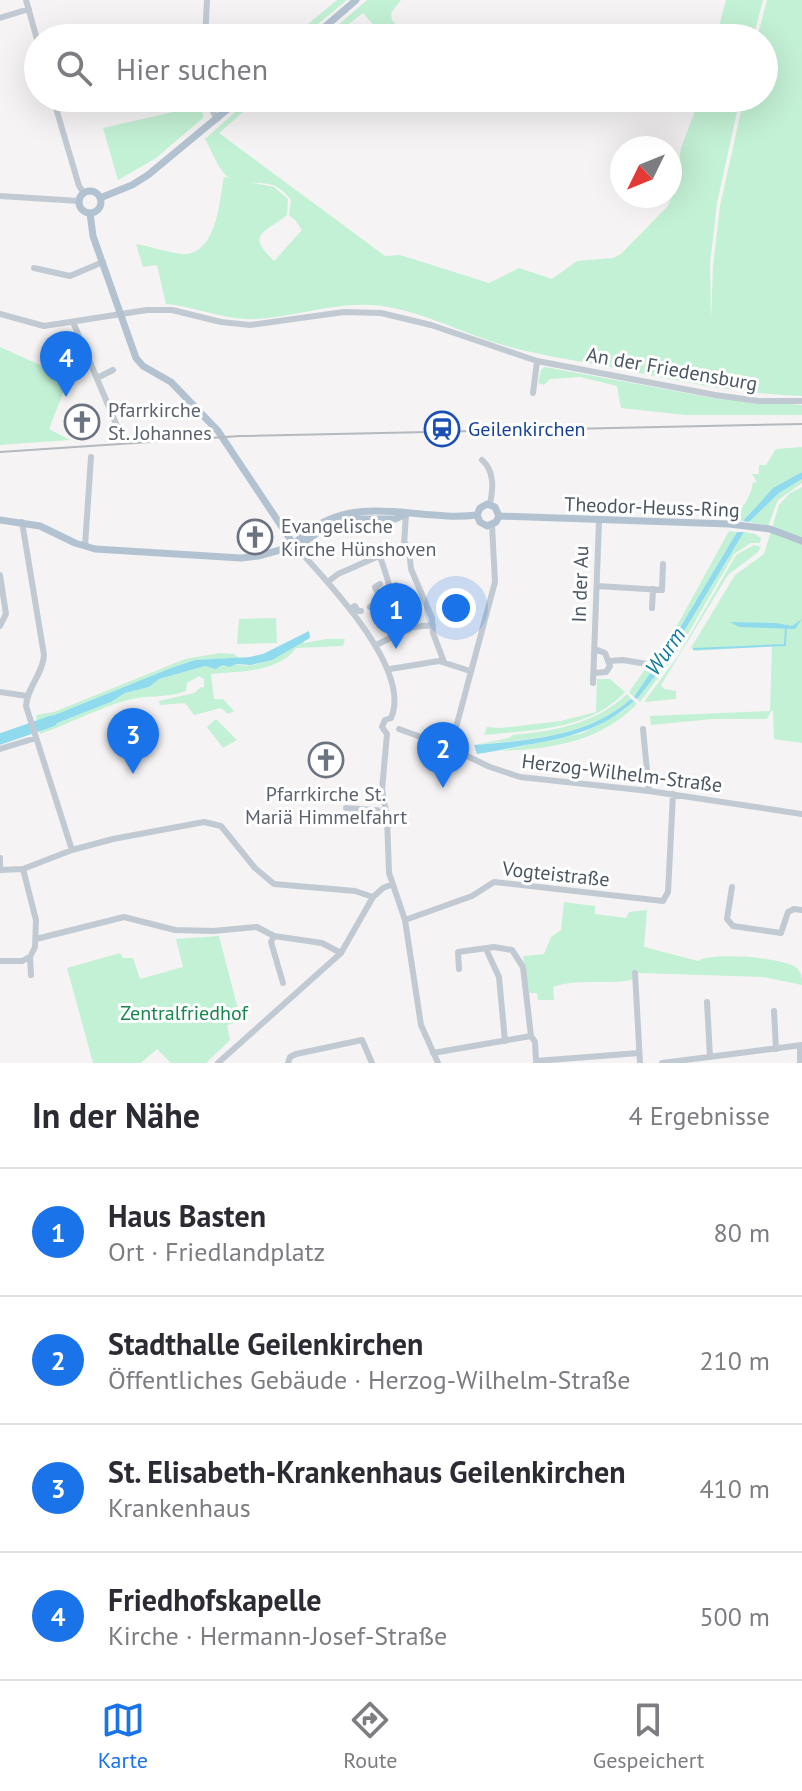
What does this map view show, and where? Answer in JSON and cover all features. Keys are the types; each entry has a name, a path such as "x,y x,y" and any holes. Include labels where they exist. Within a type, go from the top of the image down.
{"main road":[{"path":"328,24 356,0"},
{"path":"100,198 141,181 225,112"},
{"path":"90,213 81,209 79,201 84,193 94,192 100,198"},
{"path":"90,213 99,207 100,198"},
{"path":"90,213 92,230 136,358 143,366 171,382 218,431 294,545"},
{"path":"490,504 499,516 492,525 482,524 477,515 482,506 490,504"},
{"path":"0,520 46,528 85,546 117,551 241,558 294,545 317,526 348,512 477,515"},
{"name":"Theodor-Heuss-Ring","path":"499,516 733,525 756,527 802,541"}],"street":[{"path":"26,0 31,24"},
{"path":"206,24 207,0"},
{"path":"0,18 26,10"},
{"path":"57,112 79,186 84,193"},
{"path":"213,112 217,119"},
{"path":"0,196 79,201"},
{"path":"34,268 70,276 103,262"},
{"name":"An der Friedensburg","path":"0,314 41,325 147,310 172,310 221,322 250,325 344,312 381,313 431,325 508,354 537,361 715,395 759,401 802,401"},
{"path":"73,322 117,426 116,431"},
{"path":"533,393 537,361"},
{"path":"97,378 113,370"},
{"path":"85,546 91,457"},
{"path":"482,460 492,479 490,504"},
{"path":"406,514 405,543 409,549 411,569 444,662"},
{"name":"In der Au","path":"593,683 599,521"},
{"path":"22,522 44,661 27,696 26,706 72,850"},
{"path":"448,747 479,650 495,582 492,525"},
{"path":"329,581 405,543"},
{"path":"294,545 329,581 359,623 391,677 395,707 391,718 382,724 382,729 393,735 399,729 398,722 391,718"},
{"path":"380,557 400,617"},
{"path":"597,586 662,590 663,564"},
{"path":"0,575 6,614 0,626"},
{"path":"380,584 375,587 397,634"},
{"path":"396,585 415,627"},
{"path":"652,608 653,589"},
{"path":"370,607 391,597"},
{"path":"353,607 361,611"},
{"path":"376,645 415,627 433,625"},
{"name":"In der Au","path":"595,649 605,653 610,661"},
{"path":"594,673 606,672 610,661 647,664"},
{"path":"390,669 444,662 470,671"},
{"path":"0,692 27,696"},
{"name":"Herzog-Wilhelm-Straße","path":"399,729 520,777 673,794 802,814"},
{"path":"643,729 649,791"},
{"path":"387,734 382,790 388,862 405,920 417,1009 438,1063"},
{"path":"0,749 35,737"},
{"name":"Vogteistraße","path":"405,920 472,896 494,882 663,901 668,892 673,794"},
{"path":"346,808 386,811"},
{"path":"0,858 0,869 23,869 72,850 128,835 204,822 221,826 255,868 274,884 355,891 373,897"},
{"path":"23,869 33,905 36,939 30,957 31,975"},
{"path":"218,1063 341,953 373,897 393,884"},
{"path":"729,924 732,887"},
{"path":"729,924 781,933 788,912 802,910"},
{"path":"36,939 124,917 175,930 257,927 274,936 322,943 341,953"},
{"path":"722,930 729,924"},
{"path":"274,936 271,942 283,983"},
{"path":"486,949 499,977 505,1041"},
{"path":"459,969 458,952 511,949 520,962 536,1062 639,1053"},
{"path":"0,961 22,961 30,957"},
{"path":"635,973 640,1063"},
{"path":"707,1002 710,1057"},
{"path":"774,1011 776,1049"},
{"path":"433,1053 531,1036"},
{"path":"288,1063 290,1057 296,1054 362,1040 372,1063"},
{"path":"662,1063 801,1046 800,1063"}],"green space":[{"path":"337,0 347,0 318,24 308,24"},
{"path":"367,0 401,0 391,13 396,24 373,24 363,13 348,24 339,24"},
{"path":"726,0 763,0 757,24 720,24"},
{"path":"767,0 802,0 802,396 706,386 529,352 413,313 382,306 350,305 271,318 244,319 166,304 157,265 143,267 136,244 182,254 197,250 211,234 224,177 232,179 221,170 205,139 235,112 243,112 219,133 385,256 400,255 489,283 519,268 552,279 577,261 613,258 621,254 666,208 682,208 682,145 695,112 737,112 717,203 710,264 711,319 720,206 741,112 778,112 778,24 761,24","holes":["252,183 276,186 291,200 289,215 302,230 274,261 259,240 265,231 287,215 288,199 274,187"]},
{"path":"173,112 202,112 203,118 156,158 118,180 103,128"},
{"path":"0,347 69,378 49,429 70,440 0,445"},
{"path":"545,367 713,398 802,405 802,415 685,415 621,408 617,386 580,377 550,379 544,385 538,383 541,370"},
{"path":"802,447 802,472 773,488 743,521 732,519 745,503 753,483 757,482 752,474 759,474 759,465 766,465 776,449"},
{"path":"802,479 802,483 778,500 768,526 749,522 779,493"},
{"path":"802,487 802,743 774,739 773,711 767,719 712,719 651,725 650,716 770,711 772,646 694,651 691,648 735,575 764,554 779,505 790,493"},
{"path":"729,531 737,532 675,636 634,697 629,692 679,622"},
{"path":"744,532 761,538 760,543 751,543 734,554 678,651 640,702 637,699 663,666"},
{"path":"754,545 761,547 728,575 661,685 664,689 676,691 676,699 644,702 678,656 736,555"},
{"path":"276,618 277,643 237,644 239,619"},
{"path":"345,639 343,646 296,648 269,666 211,674 214,699 223,699 234,711 228,714 221,708 194,715 185,703 160,705 159,701 204,688 204,679 199,676 187,683 186,691 124,701 40,734 39,730 111,702 125,693 149,687 159,679 205,666 253,665 302,641"},
{"path":"220,653 234,654 239,658 195,660 37,722 36,715 54,712 185,659"},
{"path":"597,679 610,679 625,692 611,705 578,721 484,735 487,727 561,721 596,712"},
{"path":"627,694 631,699 614,712 577,729 537,738 474,745 574,724 602,712"},
{"path":"634,701 637,704 623,717 591,735 556,745 500,751 583,733 623,711"},
{"path":"216,719 237,740 223,748 207,727"},
{"path":"564,902 595,906 595,914 626,918 629,912 647,910 644,947 698,961 732,956 778,961 797,968 802,985 763,977 640,973 632,974 632,980 563,984 553,987 554,1000 538,1000 537,993 529,993 523,956 544,954 551,937 561,930"},
{"name":"Zentralfriedhof","path":"219,936 241,1021 227,1025 230,1040 206,1063 171,1063 157,1049 141,1063 93,1063 67,968 120,953 123,958 133,958 140,979 183,967 176,939"}],"water":[{"path":"802,472 802,479 779,493 749,522 743,521 773,488"},
{"path":"737,532 744,532 663,666 637,699 634,697 675,636"},
{"path":"802,619 795,629 739,627 730,622 792,626"},
{"path":"309,631 310,638 272,660 251,665 222,665 216,669 205,666 159,679 149,687 125,693 111,702 39,730 37,722 171,668 195,660 263,654"},
{"path":"631,699 634,701 609,719 570,736 477,754 474,745 537,738 577,729 614,712"},
{"path":"27,725 30,734 0,744 0,734"}],"waterway":[{"path":"694,649 785,645 786,627"},
{"name":"Wurm","path":"0,739 52,721"}],"railway":[{"path":"0,452 240,436 802,424"}],"place":[{"name":"Friedhofskapelle","path":"66,397"},
{"name":"Pfarrkirche St. Johannes","path":"82,422"},
{"name":"Geilenkirchen","path":"442,429"},
{"name":"Evangelische Kirche Hünshoven","path":"255,537"},
{"name":"Haus Basten","path":"396,649"},
{"name":"Pfarrkirche St. Mariä Himmelfahrt","path":"326,760"},
{"name":"St. Elisabeth-Krankenhaus Geilenkirchen","path":"133,774"},
{"name":"Stadthalle Geilenkirchen","path":"443,788"}]}
